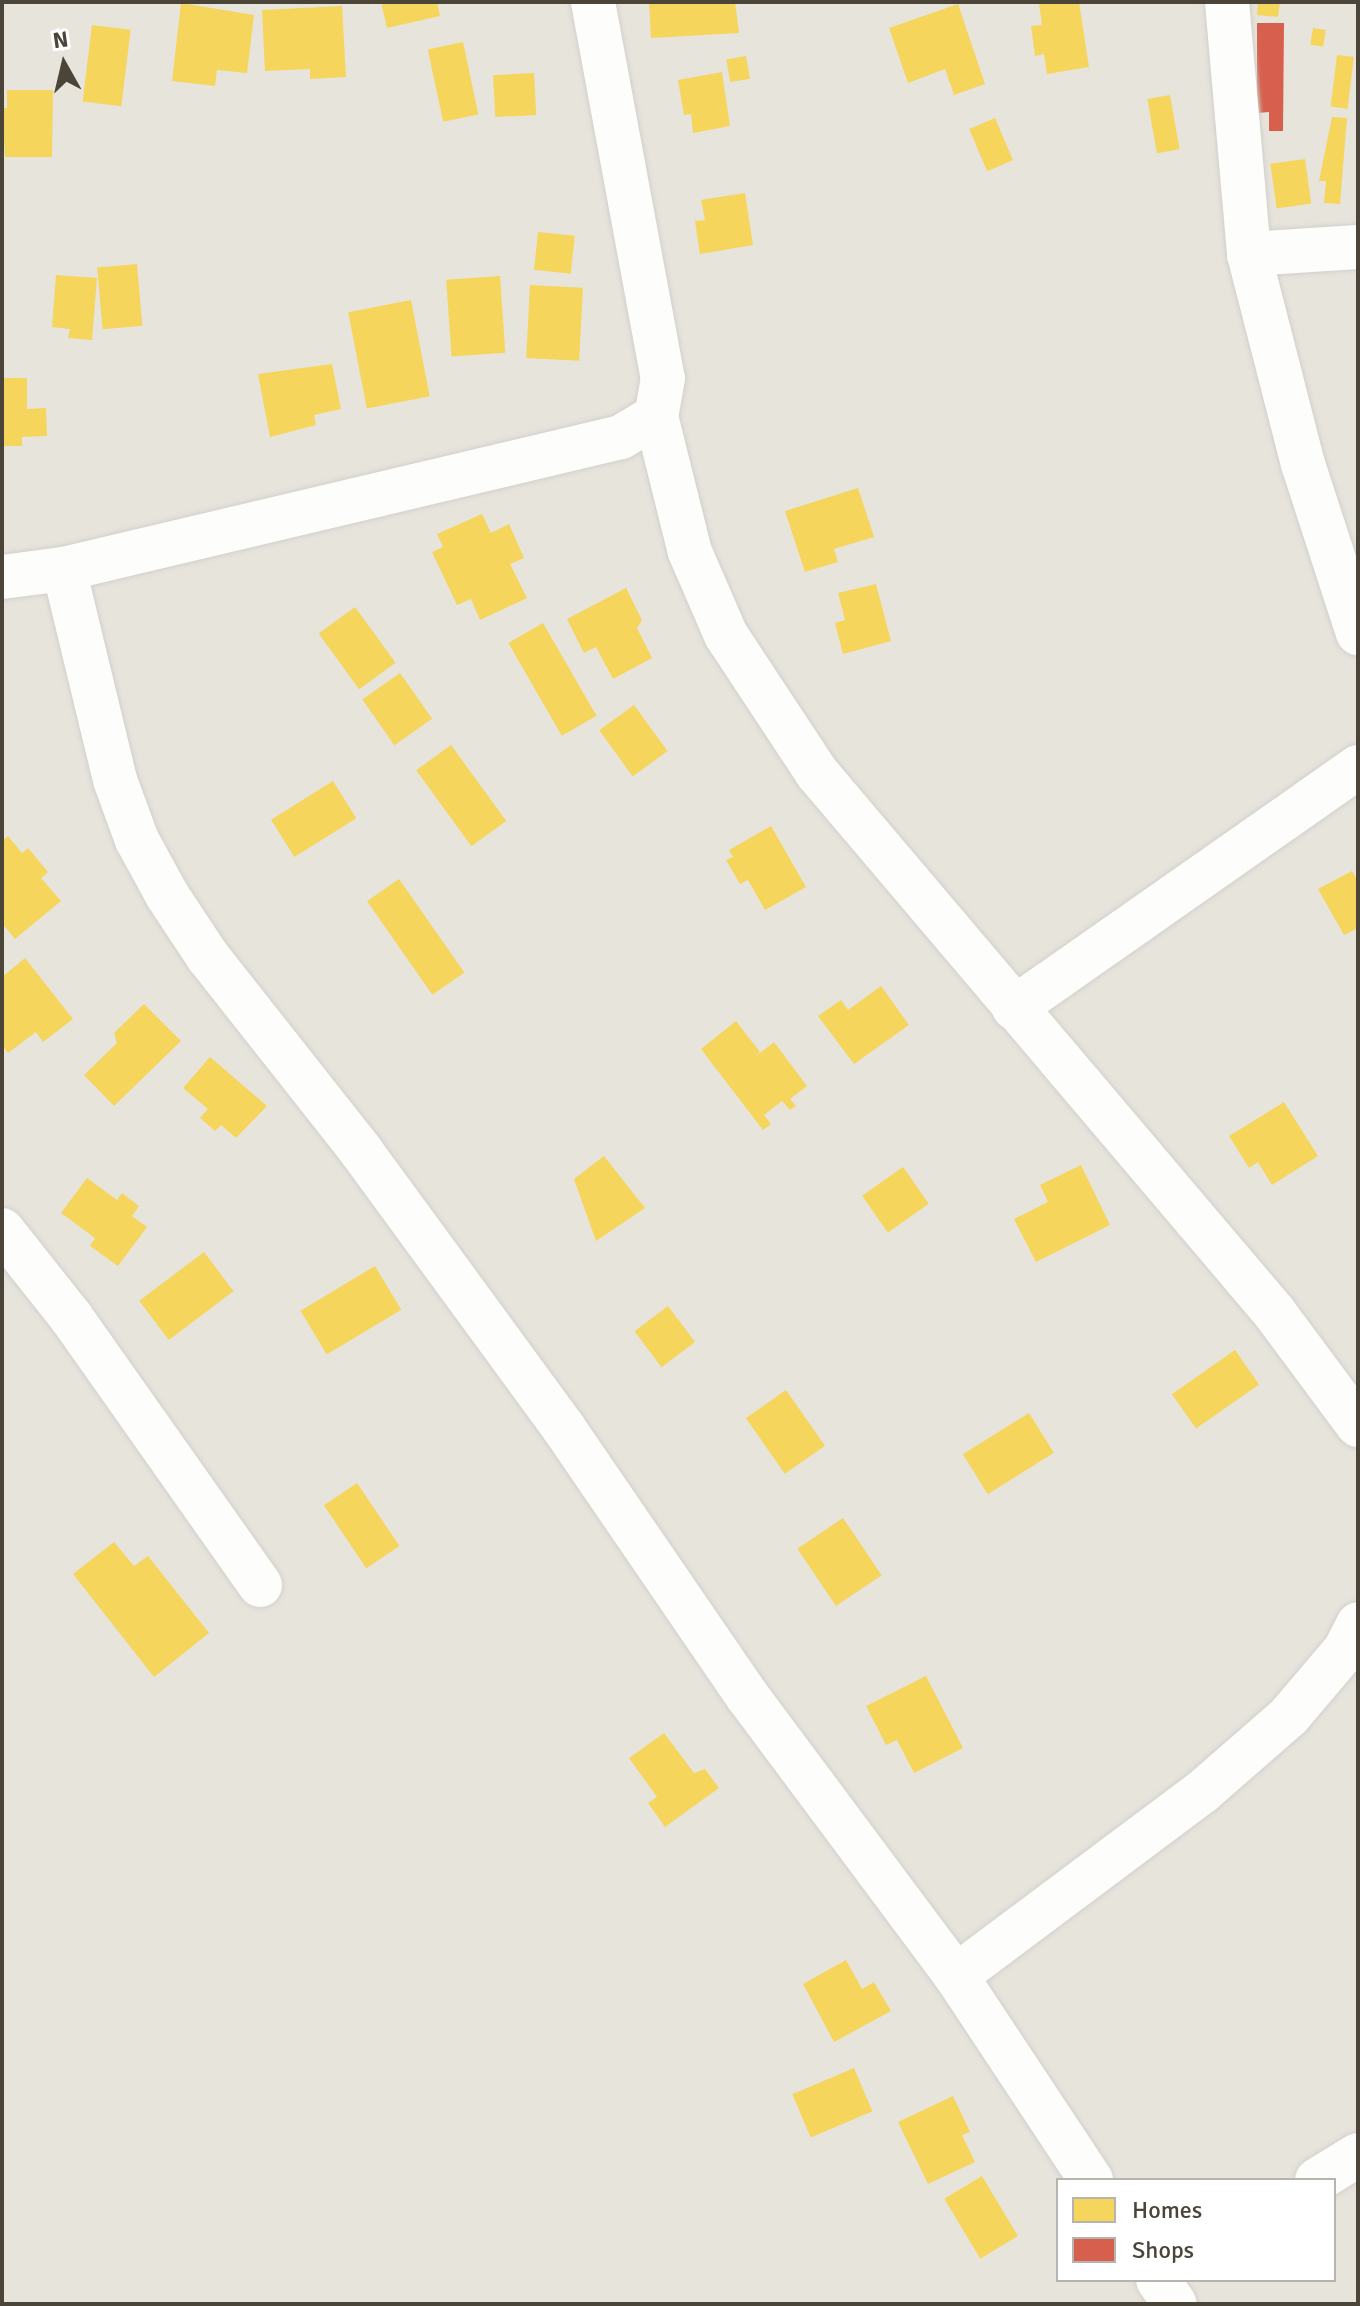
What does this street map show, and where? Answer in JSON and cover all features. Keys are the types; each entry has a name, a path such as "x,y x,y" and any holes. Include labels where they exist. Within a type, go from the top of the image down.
{"street":[{"path":"593,2 663,378 656,416 670,485 705,592 767,706 817,773 1274,1312 1358,1425"},
{"path":"1227,2 1249,254 1303,464 1358,633"},
{"path":"1249,254 1358,247"},
{"path":"2,577 64,569 621,437 656,416"},
{"path":"64,569 115,780 137,840 167,895 208,957 361,1151 563,1427 748,1697 956,1976 1090,2178"},
{"path":"1014,1008 1358,767"},
{"path":"2,1230 71,1317 260,1585"},
{"path":"956,1976 1202,1792 1289,1716 1345,1650 1358,1624"},
{"path":"1320,2178 1358,2155"},
{"path":"1159,2282 1175,2304"}],"shaded area":[{"path":"2,2 1358,2 1358,2304 2,2304"}],"building: Homes":[{"path":"381,2 437,2 440,16 387,28"},
{"path":"649,2 735,2 739,33 651,38"},
{"path":"1079,2 1089,67 1047,74 1044,54 1035,56 1031,26 1042,25 1039,3"},
{"path":"1258,2 1280,2 1278,17 1257,15"},
{"path":"181,3 254,15 247,73 217,70 215,86 172,81"},
{"path":"958,4 985,84 954,95 945,69 908,83 889,28"},
{"path":"342,6 346,77 310,79 310,69 265,71 262,10"},
{"path":"92,25 131,30 121,106 83,101"},
{"path":"1313,28 1326,30 1323,47 1310,45"},
{"path":"463,42 478,114 443,122 428,49"},
{"path":"1337,55 1354,57 1348,109 1331,107"},
{"path":"746,56 750,79 730,82 726,59"},
{"path":"722,72 730,126 693,133 691,114 684,115 678,80"},
{"path":"534,73 536,115 495,117 493,75"},
{"path":"7,90 53,90 52,157 5,157 2,108 7,108"},
{"path":"1170,95 1180,149 1157,153 1147,99"},
{"path":"1332,117 1347,118 1340,204 1324,203 1326,181 1319,181"},
{"path":"995,118 1013,160 987,171 969,129"},
{"path":"1305,159 1311,204 1277,208 1270,164"},
{"path":"745,193 753,245 700,254 695,221 705,220 701,200"},
{"path":"538,232 575,236 571,274 534,270"},
{"path":"137,264 142,326 103,329 97,267"},
{"path":"56,275 97,278 92,340 68,338 70,329 52,327"},
{"path":"500,276 505,353 452,357 446,280"},
{"path":"530,285 583,288 579,361 526,358"},
{"path":"411,300 430,396 367,408 348,312"},
{"path":"332,364 341,409 314,415 316,425 270,437 258,374"},
{"path":"2,378 27,378 27,409 46,408 47,436 22,437 22,446 2,446"},
{"path":"858,488 874,537 834,549 838,562 805,572 785,511"},
{"path":"482,514 491,533 509,524 524,558 510,564 527,598 480,620 471,599 457,605 432,552 443,547 437,534"},
{"path":"876,584 891,641 843,654 835,623 845,620 838,593"},
{"path":"626,588 642,620 637,628 652,658 613,679 596,647 584,653 567,619"},
{"path":"355,607 396,663 359,689 319,633"},
{"path":"543,623 596,716 562,736 508,643"},
{"path":"400,673 432,719 394,745 362,699"},
{"path":"634,705 668,751 633,776 599,730"},
{"path":"451,745 506,821 471,846 416,770"},
{"path":"333,781 356,818 294,857 271,820"},
{"path":"771,826 806,887 765,910 748,880 740,884 726,860 733,857 729,850"},
{"path":"8,836 22,853 28,848 48,872 41,878 61,901 15,939 2,923 2,841"},
{"path":"1352,871 1358,881 1358,928 1344,935 1318,889"},
{"path":"399,879 464,972 432,995 367,901"},
{"path":"25,958 73,1019 43,1042 36,1032 8,1053 2,1045 2,977"},
{"path":"881,986 909,1025 854,1064 818,1016 841,1000 848,1010"},
{"path":"144,1004 181,1041 114,1106 84,1075 117,1043 114,1033"},
{"path":"736,1021 760,1052 751,1060 774,1042 807,1086 790,1099 796,1106 790,1110 782,1101 764,1115 771,1124 763,1130 701,1049"},
{"path":"210,1057 267,1106 236,1138 221,1125 215,1131 200,1118 208,1109 183,1088"},
{"path":"1284,1102 1318,1156 1272,1185 1258,1162 1249,1168 1229,1136"},
{"path":"604,1156 645,1208 596,1241 574,1179"},
{"path":"1081,1165 1110,1225 1036,1262 1014,1219 1048,1202 1040,1185"},
{"path":"903,1167 929,1204 888,1233 862,1196"},
{"path":"87,1178 117,1200 122,1193 139,1206 132,1216 147,1227 118,1266 90,1246 95,1238 61,1213"},
{"path":"204,1252 233,1291 169,1340 139,1301"},
{"path":"375,1266 401,1310 327,1355 300,1311"},
{"path":"668,1306 695,1342 662,1367 634,1331"},
{"path":"1235,1350 1259,1384 1196,1429 1172,1394"},
{"path":"786,1390 825,1446 785,1474 746,1418"},
{"path":"1029,1413 1054,1453 988,1494 963,1454"},
{"path":"357,1483 399,1546 366,1568 324,1505"},
{"path":"843,1518 882,1575 836,1606 797,1549"},
{"path":"114,1542 134,1566 148,1556 209,1633 154,1677 73,1574"},
{"path":"926,1676 963,1748 914,1773 897,1740 886,1745 866,1706"},
{"path":"664,1733 694,1773 705,1769 719,1788 665,1827 648,1803 657,1797 629,1758"},
{"path":"846,1960 862,1989 874,1982 891,2011 834,2042 803,1984"},
{"path":"854,2068 872,2111 811,2137 792,2094"},
{"path":"953,2096 970,2132 962,2135 975,2162 928,2184 898,2122"},
{"path":"982,2176 1018,2236 980,2259 944,2199"}],"building: Shops":[{"path":"1257,23 1284,23 1283,131 1269,131 1269,112 1257,113"}]}
